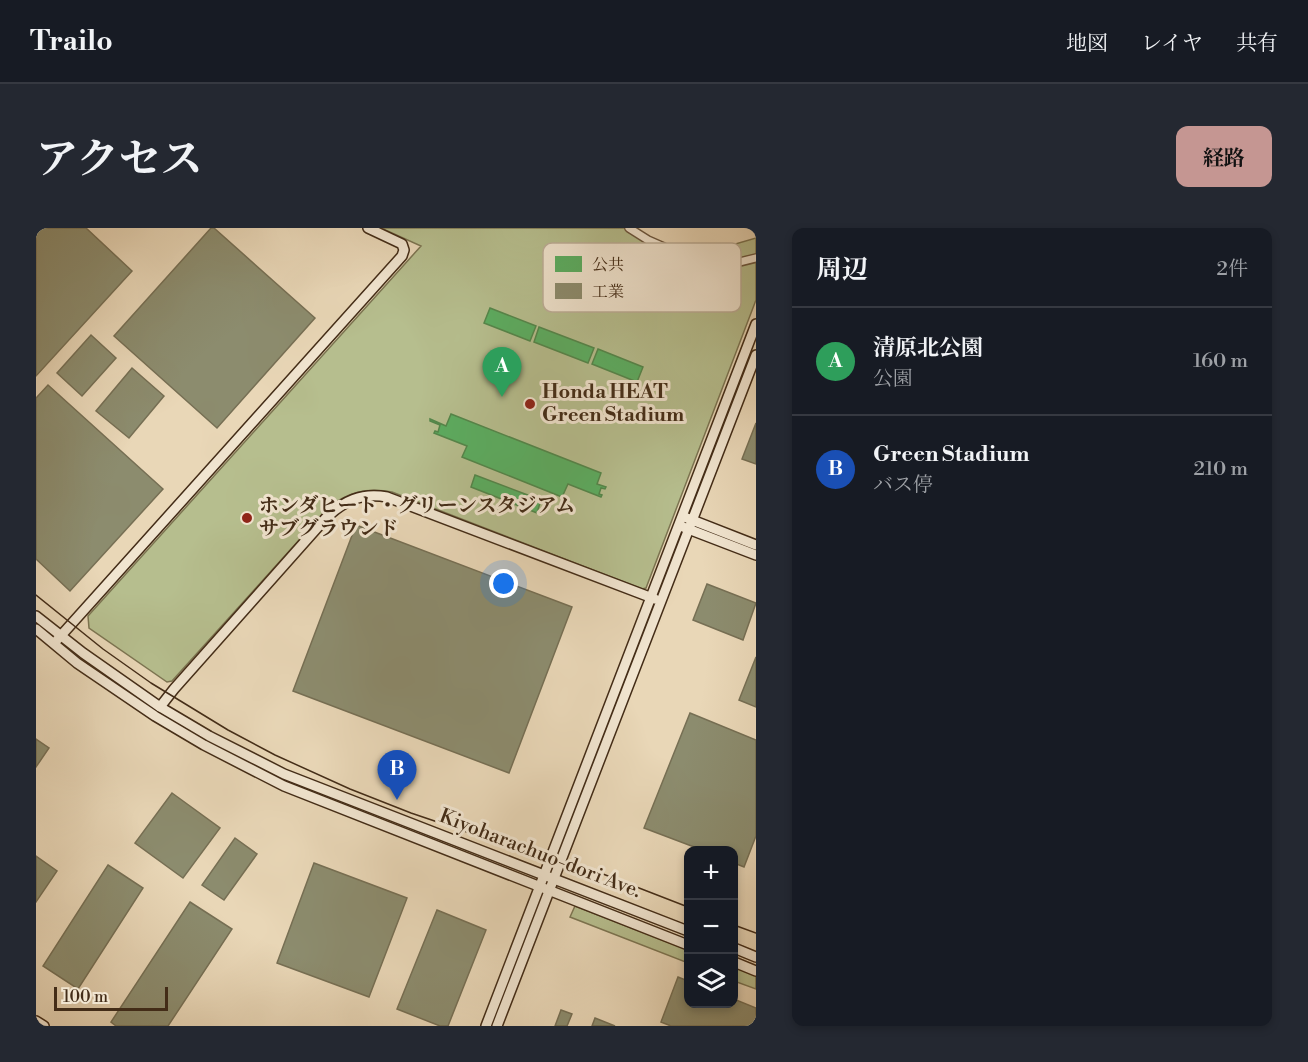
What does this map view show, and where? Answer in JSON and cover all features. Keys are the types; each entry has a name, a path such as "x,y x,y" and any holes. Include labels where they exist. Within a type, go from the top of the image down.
{"street":[{"path":"53,644 402,256 405,250 402,244 368,228"},
{"path":"630,228 655,243"},
{"path":"741,262 756,258"},
{"path":"497,1026 660,601 685,523 756,324"},
{"path":"486,1026 650,598 685,523 756,354"},
{"path":"160,707 325,519 342,505 361,496 387,497 660,601"},
{"path":"685,523 756,545"},
{"path":"685,523 756,555"},
{"name":"Kiyoharachuo-dori Ave.","path":"36,616 60,636 160,707 209,736 284,774 684,929"},
{"name":"Kiyoharachuo-dori Ave.","path":"36,629 109,685 165,722 284,786 684,943"},
{"path":"738,950 756,957"},
{"path":"738,964 756,971"},
{"path":"36,1021 44,1026"}],"green space":[{"path":"381,228 627,228 653,243 543,243 543,312 741,312 741,243 739,243 756,238 756,300 646,588 642,589 392,492 374,490 358,492 342,498 327,509 172,681 167,682 89,628 88,616 421,246"},
{"path":"575,906 684,948 684,961 570,917"},
{"path":"738,969 756,976 756,989 738,982"}],"building: 公共":[{"path":"490,308 536,326 530,341 484,323"},
{"path":"539,327 594,348 588,363 534,342"},
{"path":"598,349 643,367 637,382 592,364"},
{"path":"451,414 601,473 597,484 606,487 601,488 599,494 602,495 601,497 568,484 562,497 462,457 467,446 434,433 438,432 440,425 430,421 430,419 446,426"},
{"path":"475,475 541,500 537,513 471,487"}],"building: 工業":[{"path":"36,228 86,228 132,271 36,376"},
{"path":"211,228 214,228 315,318 217,428 114,336"},
{"path":"91,335 116,358 82,396 57,373"},
{"path":"132,368 164,396 129,438 96,411"},
{"path":"48,385 163,489 70,591 36,559 36,398"},
{"path":"756,423 756,464 742,459"},
{"path":"356,525 572,607 509,773 293,691"},
{"path":"707,584 756,603 743,640 693,620"},
{"path":"756,657 756,707 739,700"},
{"path":"690,713 756,740 756,836 744,867 738,865 738,846 691,846 644,828"},
{"path":"36,739 49,748 36,767"},
{"path":"172,793 220,828 183,878 135,843"},
{"path":"235,838 257,854 224,900 202,885"},
{"path":"36,856 57,871 36,902"},
{"path":"314,863 407,898 369,997 277,963"},
{"path":"108,865 143,888 78,989 43,966"},
{"path":"190,902 232,929 168,1026 116,1026 111,1022"},
{"path":"437,910 486,930 448,1026 440,1026 397,1009"},
{"path":"678,977 684,979 684,1008 738,1008 738,1001 756,1008 756,1026 671,1026 661,1022"},
{"path":"561,1010 572,1014 567,1026 555,1026"},
{"path":"595,1018 615,1026 592,1026"}],"tram line":[{"path":"36,595 103,649 151,683 228,730 275,755 350,789 411,813 523,851 603,874 684,905"},
{"path":"738,926 756,933"}],"place":[{"name":"清原北公園","path":"502,397"},
{"name":"Honda HEAT Green Stadium","path":"530,404"},
{"name":"ホンダヒート・グリーンスタジアム サブグラウンド","path":"247,518"},
{"name":"Green Stadium","path":"397,800"}]}
